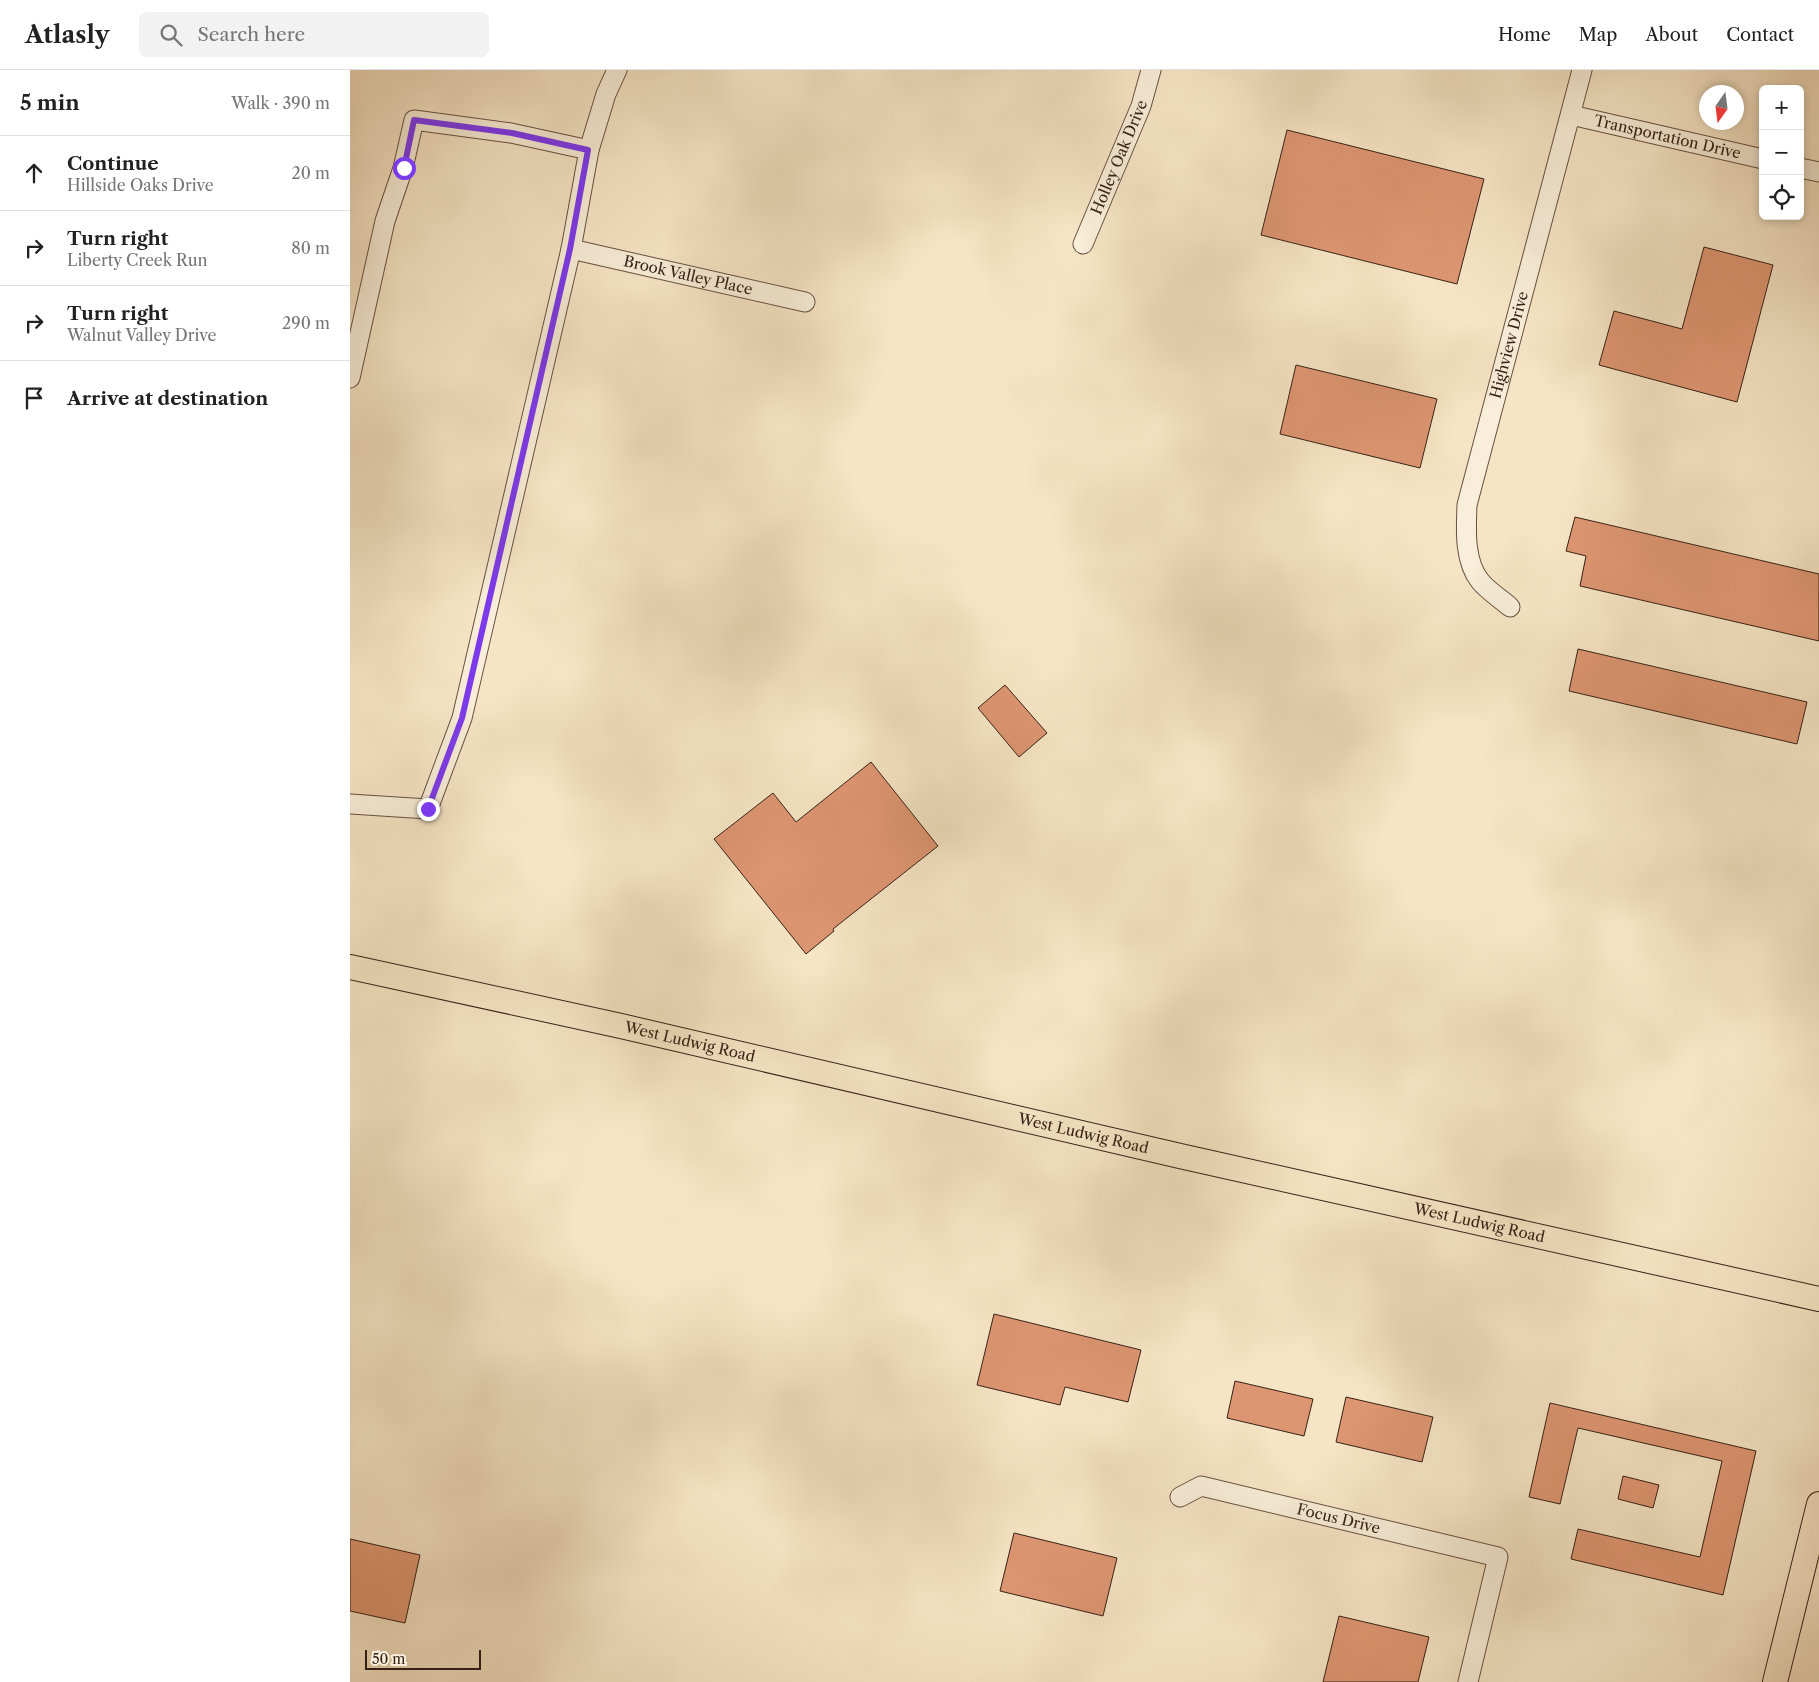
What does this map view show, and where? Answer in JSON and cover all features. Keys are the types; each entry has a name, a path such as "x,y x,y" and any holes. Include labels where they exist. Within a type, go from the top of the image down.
{"main road":[{"name":"West Ludwig Road","path":"350,968 621,1026 1180,1156 1819,1299"},
{"path":"1775,1682 1813,1556 1819,1504"}],"street":[{"path":"350,804 428,809 462,718 570,249 588,150 606,94 617,70"},
{"name":"Holley Oak Drive","path":"1084,244 1141,106 1151,70"},
{"name":"Highview Drive","path":"1510,607 1480,581 1473,567 1467,545 1467,505 1582,70"},
{"name":"Transportation Drive","path":"1571,115 1759,158"},
{"path":"350,378 385,221 404,168 414,120 512,133 588,150"},
{"path":"1804,169 1819,172"},
{"name":"Brook Valley Place","path":"570,249 805,302"},
{"name":"Focus Drive","path":"1180,1498 1200,1486 1498,1557 1468,1682"}],"building":[{"path":"1287,130 1484,179 1457,284 1261,235"},
{"path":"1704,247 1773,265 1737,402 1599,365 1614,311 1682,329"},
{"path":"1296,365 1437,399 1420,468 1280,434"},
{"path":"1575,517 1819,574 1819,641 1580,586 1586,556 1566,551"},
{"path":"1578,649 1807,702 1797,744 1569,691"},
{"path":"1005,685 1047,733 1019,757 978,708"},
{"path":"871,762 938,846 833,929 834,931 806,954 714,839 773,793 796,822"},
{"path":"994,1314 1141,1350 1128,1402 1065,1387 1060,1405 977,1385"},
{"path":"1235,1381 1313,1399 1304,1436 1227,1418"},
{"path":"1346,1397 1433,1417 1422,1462 1336,1442"},
{"path":"1550,1403 1756,1451 1723,1595 1571,1559 1578,1529 1700,1557 1722,1461 1578,1428 1560,1504 1529,1497"},
{"path":"1623,1476 1659,1485 1653,1508 1618,1499"},
{"path":"1014,1533 1117,1558 1103,1616 1000,1591"},
{"path":"350,1539 420,1555 405,1623 350,1611"},
{"path":"1339,1616 1429,1637 1418,1682 1323,1682"}],"route":[{"path":"404,168 414,120 512,133 588,150 570,249 462,718 428,809"}]}
